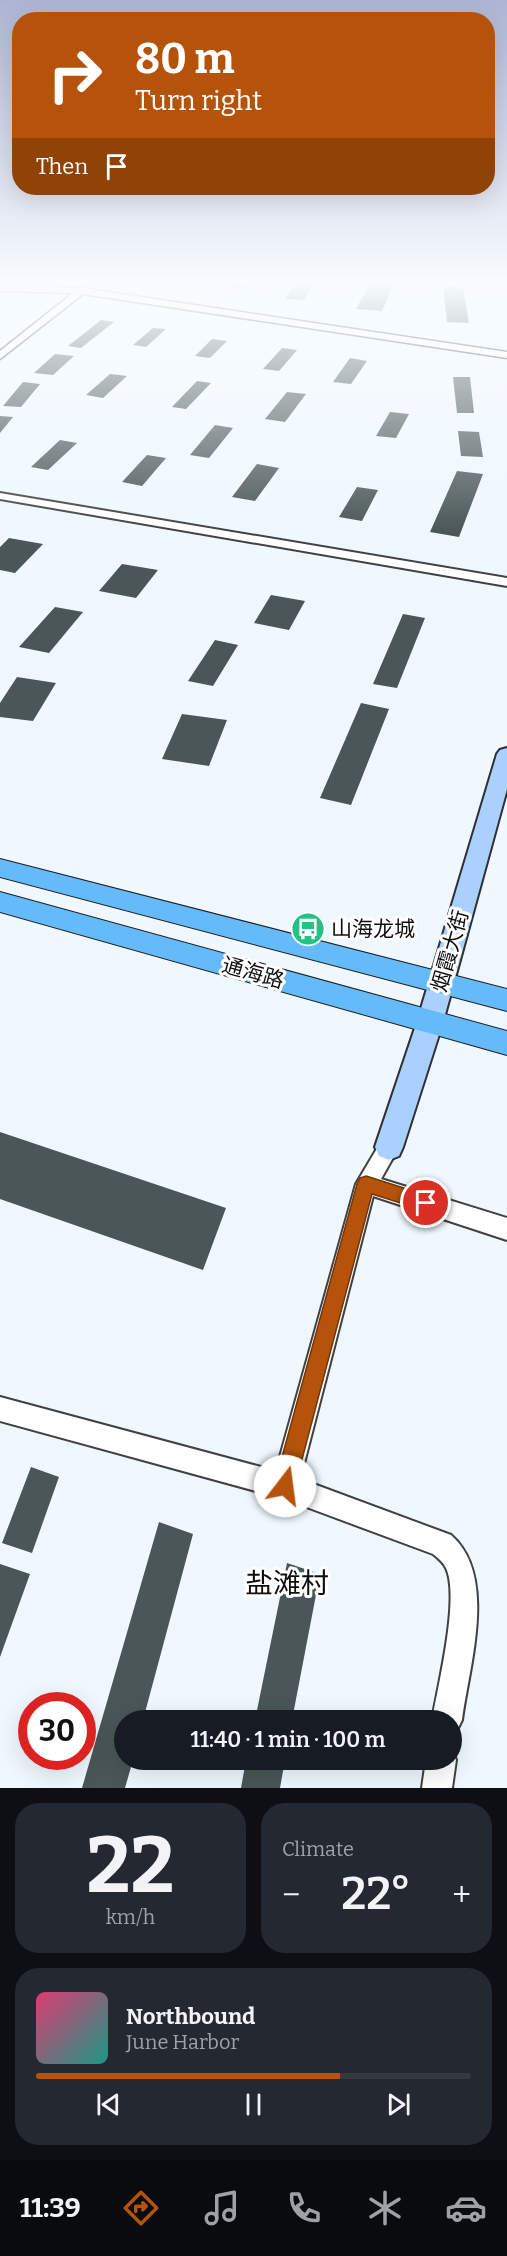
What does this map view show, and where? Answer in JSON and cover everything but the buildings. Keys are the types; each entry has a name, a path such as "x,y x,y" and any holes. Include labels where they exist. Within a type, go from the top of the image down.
{"main road":[{"name":"烟霞大街","path":"389,1147 430,1022 507,754"},
{"name":"通海路","path":"0,868 507,1000"},
{"name":"通海路","path":"0,902 507,1043"}],"street":[{"path":"0,496 507,582"},
{"path":"285,1486 366,1184 389,1147"},
{"path":"366,1184 507,1229"},
{"path":"0,1409 285,1486 441,1544 454,1555 461,1570 465,1595 448,1710"},
{"path":"437,1788 440,1770"}],"place":[{"name":"山海龙城","path":"308,929"}],"district":[{"name":"盐滩村","path":"287,1583"}],"route":[{"path":"285,1486 366,1184 426,1203"}]}
